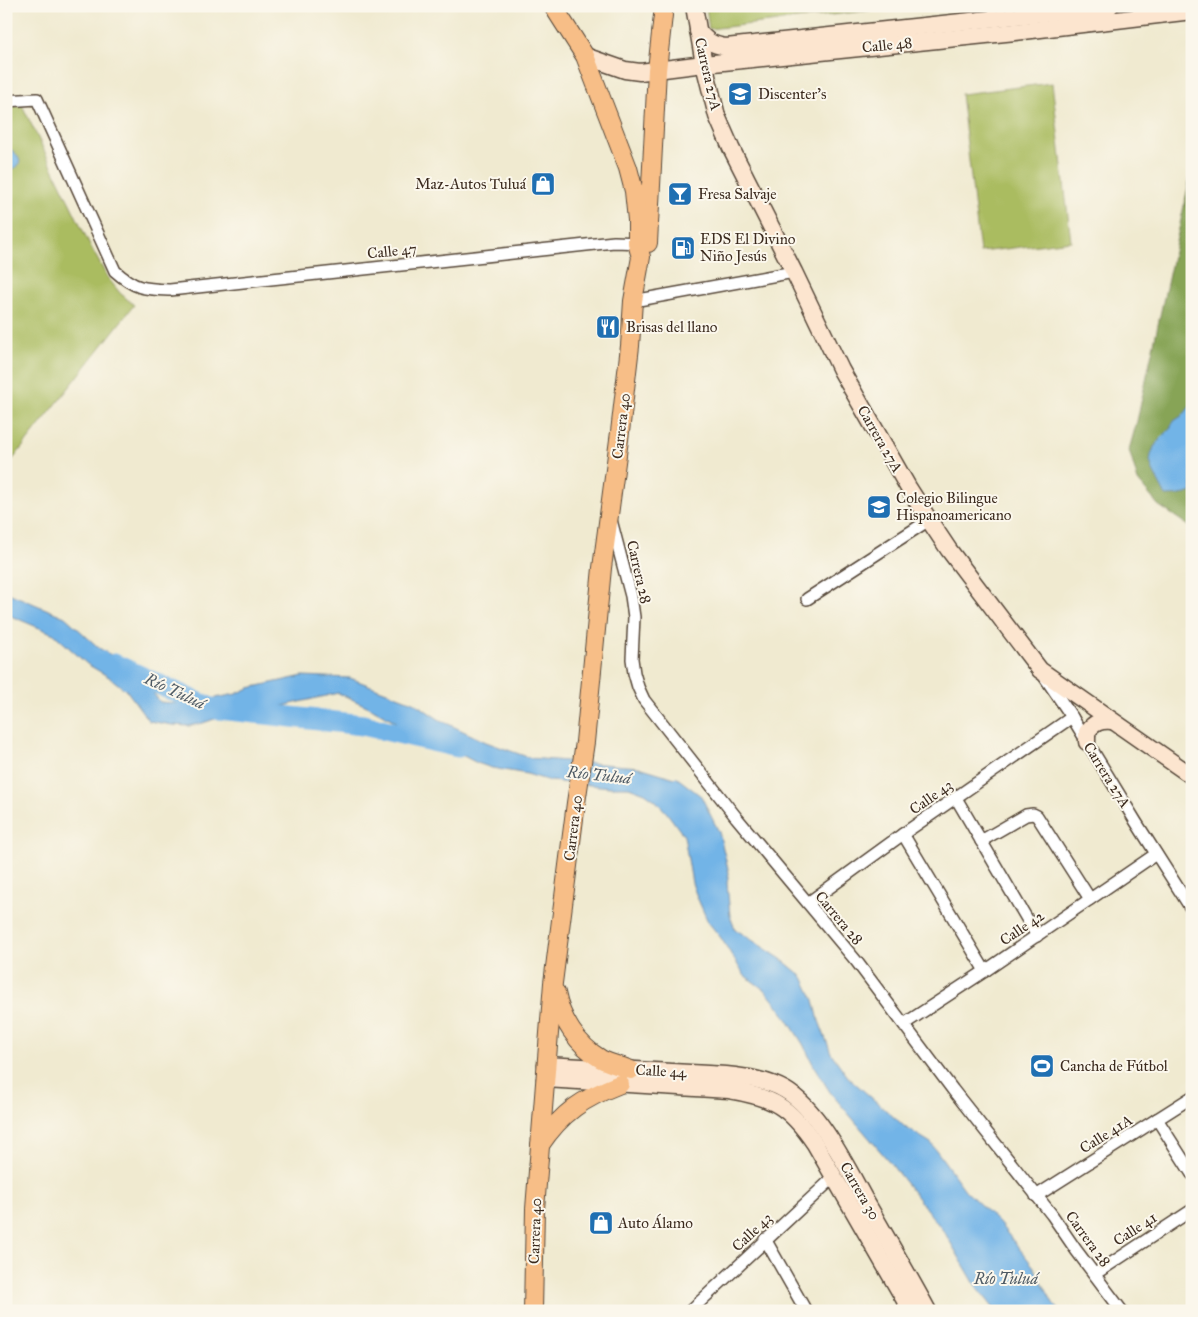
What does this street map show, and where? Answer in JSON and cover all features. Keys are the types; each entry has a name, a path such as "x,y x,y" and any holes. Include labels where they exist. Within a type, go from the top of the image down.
{"main road":[{"name":"Carrera 40","path":"553,6 585,56 614,129 634,191 642,248"},
{"name":"Carrera 40","path":"533,1311 535,1209 553,983 585,742 602,568 630,346 633,301 642,248 664,6"},
{"name":"Carrera 27A","path":"694,6 704,64 717,116 841,370 929,520 949,550 1040,670"},
{"name":"Calle 48","path":"698,31 716,46 726,47 1110,6"},
{"name":"Calle 48","path":"585,56 625,70 640,72 1192,11"},
{"path":"1040,670 1192,776"},
{"path":"1087,742 1087,732 1093,725 1103,720 1112,721"},
{"path":"540,1145 566,1113 589,1097 626,1077 613,1064 584,1046 569,1027 558,1004 553,983"},
{"name":"Calle 44","path":"546,1072 626,1077 756,1095 771,1092"},
{"name":"Carrera 30","path":"771,1092 776,1103 796,1109 821,1126 928,1311"},
{"name":"Carrera 30","path":"796,1109 911,1311"}],"street":[{"name":"Calle 47","path":"6,101 37,99 115,271 127,282 147,289 170,290 614,242 642,248"},
{"path":"633,301 794,272"},
{"name":"Carrera 28","path":"609,514 632,596 634,617 632,659 638,687 644,700 718,795 857,962 1052,1215 1122,1311"},
{"path":"807,599 929,520"},
{"name":"Carrera 27A","path":"1040,670 1072,717 1192,910"},
{"name":"Calle 43","path":"808,904 903,834 1072,717"},
{"path":"956,798 1037,936"},
{"path":"981,841 1026,815 1037,816 1090,899"},
{"path":"903,834 985,972"},
{"name":"Calle 42","path":"904,1024 985,972 1156,854"},
{"name":"Calle 41A","path":"1036,1196 1192,1097"},
{"path":"1157,1119 1192,1174"},
{"name":"Calle 43","path":"690,1311 834,1177"},
{"name":"Calle 41","path":"1095,1274 1192,1210"},
{"path":"766,1239 806,1311"}],"green space":[{"path":"706,6 908,6 709,29"},
{"path":"1052,83 1071,241 980,252 961,94"},
{"path":"22,105 108,278 120,293 134,305 6,468 6,106"},
{"path":"1192,169 1192,528 1158,505 1138,481 1129,450"}],"water":[{"path":"6,148 15,153 20,161 18,166 6,173"},
{"path":"1192,404 1192,492 1166,496 1153,471 1150,461 1151,455 1154,447 1169,430 1174,421 1183,415"},
{"name":"Río Tuluá","path":"6,592 65,617 99,648 121,661 141,677 160,702 185,704 236,694 249,688 303,676 350,678 413,702 440,720 486,742 530,758 639,767 676,777 701,796 719,832 729,873 727,883 730,916 735,929 781,959 803,977 814,1000 819,1021 831,1053 848,1077 905,1127 931,1143 965,1190 999,1223 1034,1267 1053,1303 1060,1311 996,1311 976,1286 945,1233 887,1159 830,1092 784,1014 766,991 744,975 721,938 708,922 692,883 684,836 667,813 655,800 645,793 629,787 550,781 527,774 492,768 439,745 369,707 338,693 266,710 256,715 238,718 220,717 189,726 149,721 127,691 109,677 87,664 54,634 6,614"}],"waterway":[{"name":"Río Tuluá","path":"114,664 211,708 363,725 458,747"}],"place":[{"name":"Discenter's","path":"740,94"},
{"name":"Maz-Autos Tuluá","path":"543,184"},
{"name":"Fresa Salvaje","path":"680,194"},
{"name":"EDS El Divino Niño Jesús","path":"683,248"},
{"name":"Brisas del llano","path":"608,327"},
{"name":"Colegio Bilingue Hispanoamericano","path":"879,507"},
{"name":"Cancha de Fútbol","path":"1042,1066"},
{"name":"Auto Álamo","path":"601,1223"}]}
